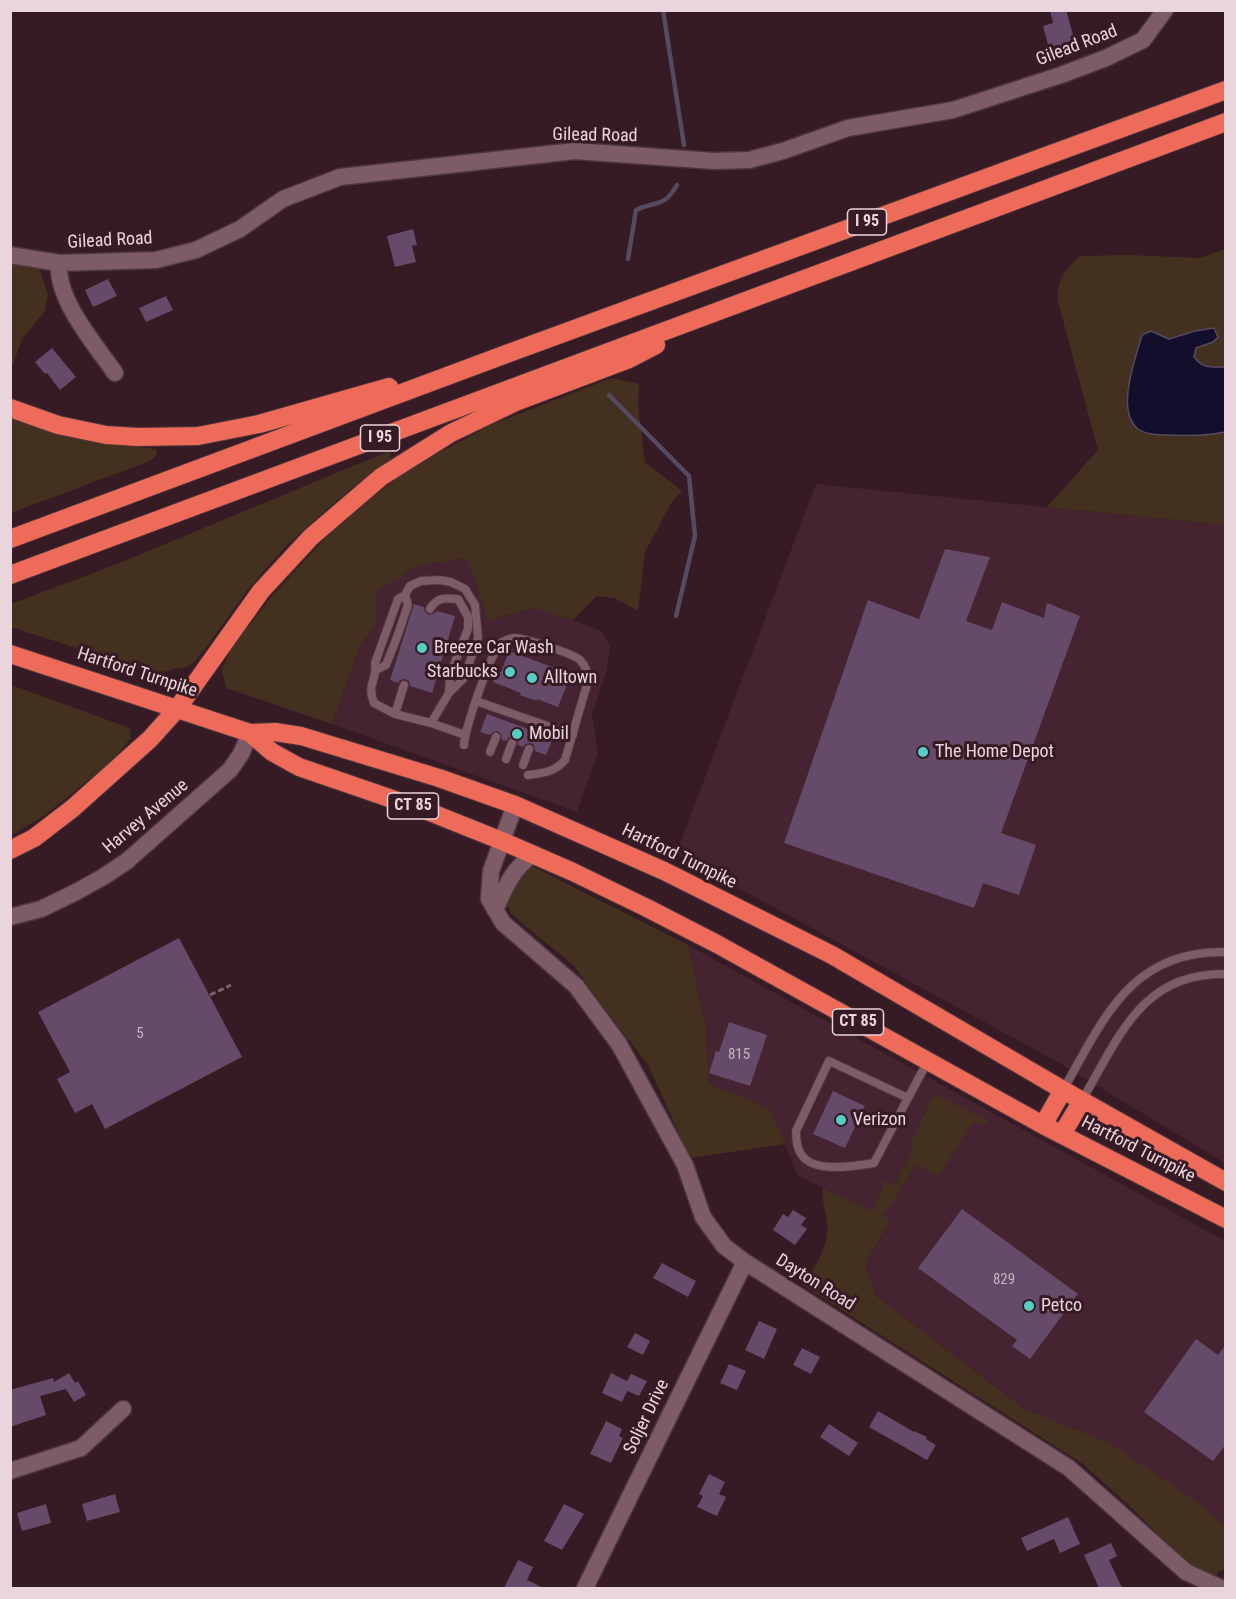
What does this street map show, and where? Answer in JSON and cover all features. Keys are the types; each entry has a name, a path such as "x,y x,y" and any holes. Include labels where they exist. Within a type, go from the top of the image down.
{"highway":[{"name":"I 95","path":"10,539 1226,90"},
{"name":"I 95","path":"10,575 1226,122"},
{"path":"10,850 33,838 73,808 150,739 177,709 261,591 311,537 381,477 451,433 518,402 629,359 749,299"},
{"path":"10,408 58,425 106,435 198,436 259,424 509,353"},
{"name":"Hartford Turnpike","path":"10,654 250,733 275,732 308,737 439,778 515,805 664,871 832,955 1226,1182"},
{"name":"Hartford Turnpike","path":"250,733 268,750 299,767 427,811 573,872 717,944 1043,1125 1226,1219"},
{"path":"1043,1125 1063,1090"},
{"name":"Hartford Turnpike","path":"1062,1134 1082,1101"}],"street":[{"name":"Gilead Road","path":"10,255 59,263 156,260 196,249 240,229 283,199 340,177 575,151 714,161 749,160 783,151 848,128 953,110 1061,75 1106,58 1143,40 1165,10"},
{"path":"59,263 58,274 62,291 74,314 116,373"},
{"name":"Harvey Avenue","path":"10,917 41,909 103,878 127,861 230,770 241,754 250,733"},
{"path":"495,910 489,899 491,871 515,805"},
{"path":"495,910 505,886 519,865 533,854"},
{"name":"Dayton Road","path":"495,910 503,923 576,986 619,1044 685,1165 703,1217 724,1246 745,1262 1069,1468 1186,1572 1221,1588"},
{"name":"Soljer Drive","path":"585,1588 745,1262"},
{"path":"10,1471 81,1448 123,1409"}],"lane":[{"path":"431,723 448,693 463,679 478,638 475,605 465,589 445,581 421,581 410,586 405,595 398,599 375,663 376,670 370,687 374,703 395,714 465,735"},
{"path":"430,609 442,597 458,599 468,617 468,628 450,675 448,693"},
{"path":"464,745 476,701 496,648 503,641 512,638 522,639 578,658 586,670 588,681 565,760 552,771 528,775"},
{"path":"395,714 404,685"},
{"path":"476,701 504,716 537,727 573,735"},
{"path":"490,752 496,737"},
{"path":"506,759 512,743"},
{"path":"524,765 529,749"},
{"path":"1063,1090 1111,1008 1129,987 1153,968 1181,956 1226,952"},
{"path":"1082,1101 1129,1021 1144,1002 1165,987 1187,977 1226,974"},
{"path":"908,1098 829,1061 796,1131 801,1156 832,1168 874,1163 928,1061"}],"path":[{"path":"210,995 231,985"}],"shaded area":[{"path":"1225,249 1225,367 1211,367 1197,361 1194,357 1195,348 1213,342 1195,331 1169,339 1142,335 1127,397 1146,433 1186,436 1225,432 1225,525 1047,507 1098,450 1058,302 1060,281 1065,271 1080,256 1201,258"},
{"path":"11,261 39,267 48,295 45,311 22,339 11,370"},
{"path":"1214,328 1218,337 1213,342 1196,348 1194,357 1204,365 1225,367 1225,432 1162,435 1149,434 1138,429 1131,421 1128,397 1132,370 1142,335 1151,331 1169,339"},
{"path":"611,378 639,384 638,405 645,462 682,491 672,502 645,552 638,611 614,598 597,596 573,620 533,608 487,621 479,591 466,558 418,566 377,591 376,625 360,646 332,724 226,688 222,670 229,652 271,597 339,523 400,476 442,451 491,425"},
{"path":"11,418 52,433 99,443 156,449 157,455 150,461 11,513"},
{"path":"389,451 391,459 349,490 289,543 248,589 205,649 192,664 185,668 164,672 156,671 123,663 11,627 11,604 117,564"},
{"path":"816,484 1225,525 1225,1163 1054,1060 676,854"},
{"path":"466,558 479,591 487,621 533,608 544,610 602,631 610,646 607,669 592,715 598,752 577,812 332,724 360,646 376,625 377,591 418,566"},
{"path":"11,685 130,728 131,738 112,761 45,815 11,836"},
{"path":"534,867 688,945 706,1027 709,1084 770,1108 785,1144 690,1158 648,1065 574,966 511,914 508,905 509,894 525,871"},
{"path":"688,945 1225,1241 1225,1527 1198,1502 1108,1442 1025,1409 876,1296 865,1264 891,1221 882,1216 915,1165 939,1176 974,1120 964,1110 936,1096 928,1102 913,1151 894,1187 885,1181 873,1211 798,1176 770,1108 709,1084 706,1027"},
{"path":"936,1095 990,1122 983,1125 974,1121 939,1176 915,1165 883,1216 891,1220 865,1264 876,1296 1025,1409 1108,1442 1198,1502 1225,1527 1225,1570 1218,1571 1215,1581 1189,1567 1135,1511 1083,1464 804,1286 826,1241 827,1225 823,1188 873,1211 885,1180 894,1186 913,1151 911,1143 928,1102"}],"building":[{"path":"1050,10 1066,10 1076,45 1050,52 1043,26 1053,23"},
{"path":"413,229 417,245 412,246 416,262 395,267 387,236"},
{"path":"108,279 117,296 93,307 85,290"},
{"path":"166,296 173,310 146,322 139,308"},
{"path":"52,348 76,377 60,390 35,362"},
{"name":"The Home Depot","path":"945,549 990,557 966,621 992,630 1002,602 1044,618 1047,603 1080,616 1001,833 1036,845 1019,895 983,883 974,908 784,843 868,600 919,619"},
{"name":"Breeze Car Wash","path":"414,604 424,607 425,612 429,615 437,611 455,616 432,693 410,686 409,681 405,679 398,683 390,680"},
{"name":"Alltown","path":"509,651 571,674 558,707 520,695 521,693 493,682 497,671 501,672"},
{"path":"487,714 553,738 546,755 535,751 531,743 523,747 518,745 514,737 506,741 502,740 498,731 490,735 480,732"},
{"path":"179,938 242,1057 105,1129 92,1104 75,1113 57,1079 70,1072 38,1012"},
{"path":"729,1022 767,1035 750,1086 709,1073"},
{"name":"Verizon","path":"833,1091 865,1106 845,1148 813,1134"},
{"path":"962,1209 1078,1294 1030,1359 1012,1346 1017,1340 918,1268"},
{"path":"793,1210 806,1218 801,1225 807,1229 795,1245 773,1230 783,1214 788,1217"},
{"path":"662,1263 696,1281 688,1297 653,1278"},
{"path":"759,1321 777,1329 764,1359 745,1350"},
{"path":"635,1333 650,1341 643,1355 627,1347"},
{"path":"1196,1339 1218,1355 1226,1344 1226,1444 1213,1461 1144,1412"},
{"path":"802,1348 820,1357 811,1374 793,1365"},
{"path":"729,1364 746,1371 737,1390 720,1383"},
{"path":"69,1373 75,1383 78,1381 86,1395 74,1402 66,1389 40,1396 46,1415 10,1427 10,1390 53,1378 54,1382"},
{"path":"611,1373 627,1381 631,1374 647,1381 639,1396 627,1391 622,1402 602,1393"},
{"path":"878,1411 927,1437 926,1439 936,1445 927,1460 869,1427"},
{"path":"606,1421 622,1429 619,1436 623,1438 611,1463 590,1454"},
{"path":"829,1424 858,1443 849,1456 820,1437"},
{"path":"709,1474 725,1482 719,1494 726,1497 717,1516 697,1507 703,1496 699,1494"},
{"path":"115,1494 120,1512 87,1521 82,1504"},
{"path":"46,1504 51,1523 22,1531 17,1513"},
{"path":"564,1504 584,1514 562,1550 544,1541"},
{"path":"1068,1517 1080,1544 1060,1553 1054,1539 1027,1551 1021,1538"},
{"path":"1111,1543 1117,1556 1109,1560 1122,1588 1099,1588 1084,1555"},
{"path":"518,1560 533,1567 527,1580 544,1588 504,1588"}],"waterway":[{"path":"663,10 684,145"},
{"path":"628,259 636,210 664,200 677,185"},
{"path":"609,395 689,476 695,536 676,616"}],"place":[{"name":"Breeze Car Wash","path":"422,648"},
{"name":"Starbucks","path":"510,672"},
{"name":"Alltown","path":"532,678"},
{"name":"Mobil","path":"517,734"},
{"name":"The Home Depot","path":"923,752"},
{"name":"Verizon","path":"841,1120"},
{"name":"Petco","path":"1029,1306"}]}
